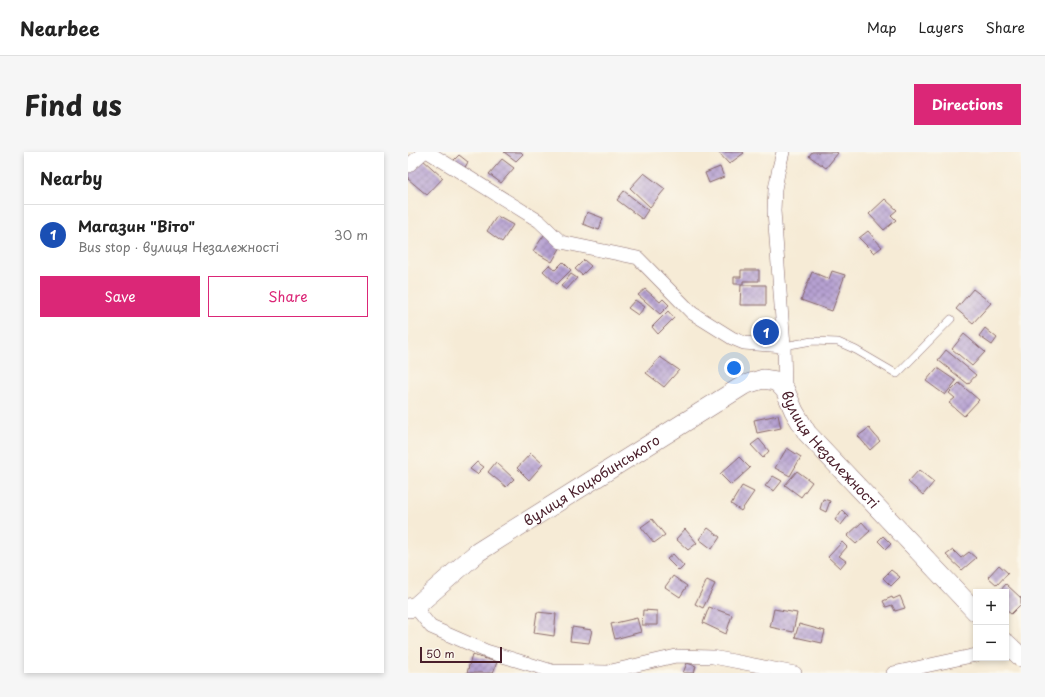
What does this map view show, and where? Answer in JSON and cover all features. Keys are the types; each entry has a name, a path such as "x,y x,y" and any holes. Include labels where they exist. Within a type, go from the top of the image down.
{"street":[{"path":"408,166 424,152"},
{"path":"428,152 539,221 561,242 638,258 692,312 732,338 744,343 784,346"},
{"path":"773,152 779,168"},
{"name":"вулиця Незалежності","path":"783,152 775,188 774,211 784,346 785,390 794,411 807,433 973,609"},
{"name":"вулиця Коцюбинського","path":"412,608 478,552 744,385 763,379 776,381 785,390"},
{"path":"412,608 431,627 486,650 552,671 607,672 676,656 712,657 795,673"},
{"path":"893,673 973,656"}],"lane":[{"path":"784,346 812,341 838,342 856,350 897,374 951,319"}],"building":[{"path":"504,152 521,152 523,154 516,161"},
{"path":"718,152 743,152 744,153 729,164"},
{"path":"812,152 838,153 826,168 809,156"},
{"path":"459,155 468,162 464,169 453,161"},
{"path":"422,159 443,178 427,195 408,179 408,173"},
{"path":"502,159 514,168 501,183 489,174"},
{"path":"720,167 724,177 709,183 705,173"},
{"path":"644,173 665,189 650,207 630,188"},
{"path":"624,191 648,210 642,219 617,200"},
{"path":"885,199 897,210 891,215 896,220 884,230 869,214"},
{"path":"587,212 603,218 599,230 583,224"},
{"path":"497,216 513,225 502,242 487,231"},
{"path":"868,231 882,247 874,253 859,238"},
{"path":"544,235 562,245 552,262 533,251"},
{"path":"584,260 591,266 582,275 575,269"},
{"path":"563,262 571,270 557,284 543,271 549,265 555,270"},
{"path":"741,270 759,270 759,281 743,281 743,284 734,284 734,277 741,277"},
{"path":"832,271 845,275 832,311 801,300 812,272 829,279"},
{"path":"571,274 577,278 566,290 561,286"},
{"path":"741,285 766,285 766,305 740,305"},
{"path":"645,289 660,302 663,299 669,305 660,314 638,295"},
{"path":"973,289 991,303 973,323 956,309"},
{"path":"635,300 645,307 638,315 628,308"},
{"path":"668,311 674,318 658,334 652,327"},
{"path":"985,328 997,338 992,345 979,336"},
{"path":"964,334 985,352 972,366 952,349"},
{"path":"946,350 976,375 968,384 938,360"},
{"path":"660,357 679,370 664,387 646,373"},
{"path":"937,368 956,381 945,395 926,381"},
{"path":"959,383 979,400 964,416 949,403 955,398 949,393"},
{"path":"778,415 781,428 757,433 754,420"},
{"path":"869,428 880,441 870,450 858,436"},
{"path":"759,439 769,451 763,458 751,445"},
{"path":"787,448 801,457 790,476 775,468"},
{"path":"531,453 543,464 529,480 517,468"},
{"path":"739,457 750,468 731,485 720,474"},
{"path":"477,462 484,467 477,474 470,469"},
{"path":"496,462 514,479 506,487 488,472"},
{"path":"919,470 934,482 923,495 908,482"},
{"path":"797,471 812,482 801,497 785,485"},
{"path":"773,476 782,481 774,491 765,486"},
{"path":"742,486 754,492 741,511 731,504"},
{"path":"823,499 830,501 826,512 820,509"},
{"path":"842,510 848,516 841,525 835,520"},
{"path":"652,519 665,535 654,543 641,527"},
{"path":"862,522 870,531 856,544 847,536"},
{"path":"708,528 720,537 712,549 699,539"},
{"path":"685,529 697,543 688,550 676,539"},
{"path":"883,536 891,544 886,549 878,541"},
{"path":"842,542 847,547 839,556 846,561 840,568 828,557"},
{"path":"953,550 961,558 969,552 976,558 962,570 946,555"},
{"path":"673,554 684,566 679,571 667,559"},
{"path":"999,565 1008,573 997,585 988,577"},
{"path":"891,570 900,577 891,586 883,578"},
{"path":"673,576 687,586 680,597 665,587"},
{"path":"707,580 715,584 703,608 695,604"},
{"path":"1006,584 1021,598 1021,604 1011,614 1009,612 1009,589 1002,589"},
{"path":"900,596 905,608 895,611 892,605 886,607 883,601 892,597 893,599"},
{"path":"709,607 732,615 726,634 703,623"},
{"path":"774,609 797,613 793,632 770,627"},
{"path":"643,610 657,611 657,625 642,625"},
{"path":"537,612 556,614 554,636 534,633"},
{"path":"637,618 641,632 615,639 611,624"},
{"path":"799,624 825,631 822,643 795,637"},
{"path":"572,627 592,630 589,643 570,641"},
{"path":"472,655 497,662 493,673 467,673"},
{"path":"687,663 696,666 694,673 683,673"}],"place":[{"name":"Магазин \"Віто\"","path":"766,332"}]}
